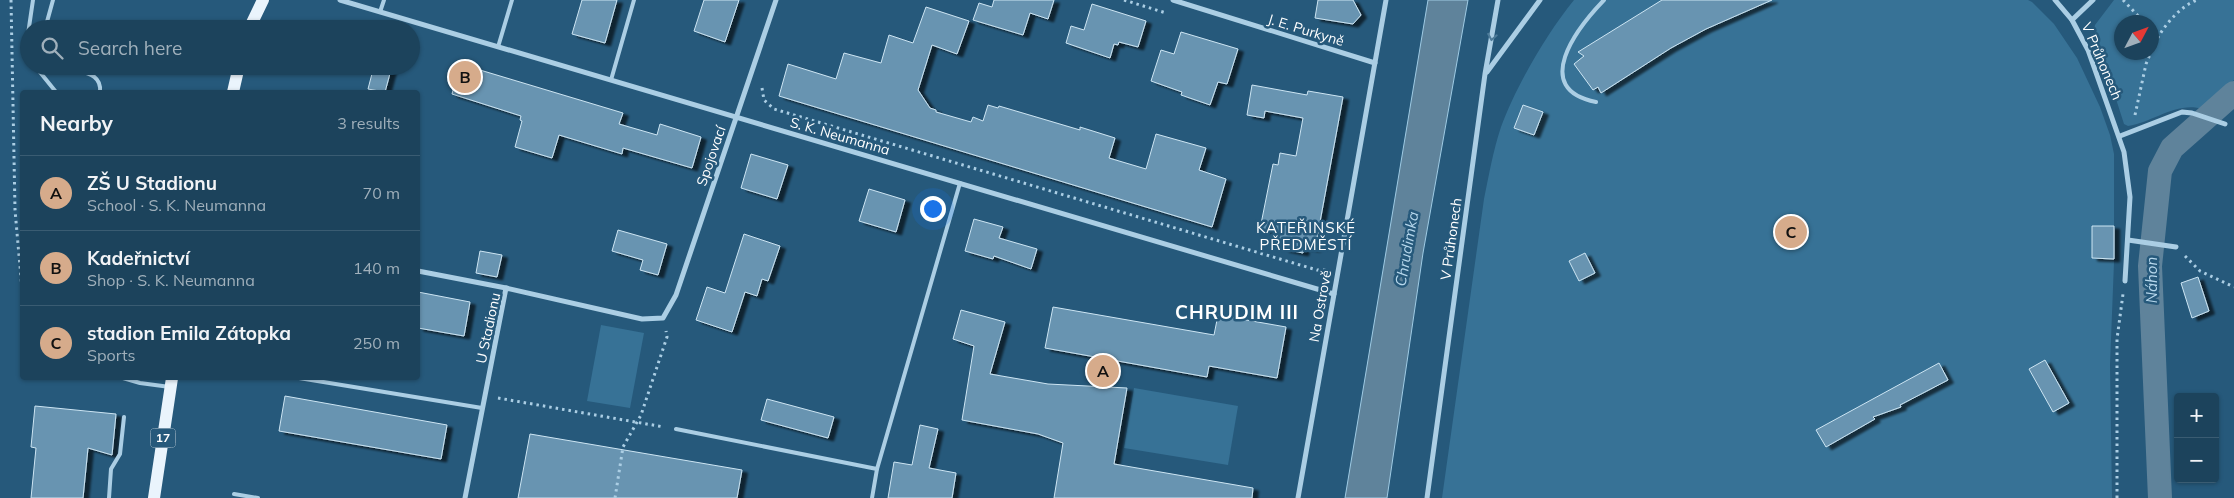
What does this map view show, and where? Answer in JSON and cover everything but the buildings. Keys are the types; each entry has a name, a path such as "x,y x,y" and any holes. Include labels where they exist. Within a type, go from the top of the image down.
{"main road":[{"path":"250,20 253,0"},
{"path":"253,20 263,0"},
{"path":"234,90 238,75"},
{"name":"17","path":"154,498 171,382"}],"street":[{"name":"S. K. Neumanna","path":"340,0 408,20"},
{"name":"Spojovací","path":"663,318 676,295 776,0"},
{"name":"J. E. Purkyně","path":"1173,0 1375,63"},
{"name":"Na Ostrově","path":"1298,498 1386,0"},
{"path":"1485,74 1498,0"},
{"name":"V Průhonech","path":"1427,498 1485,74 1540,0"},
{"name":"V Průhonech","path":"2055,0 2072,20 2096,69 2120,136 2128,172 2128,240 2125,281"},
{"path":"2072,20 2093,0"},
{"name":"S. K. Neumanna","path":"420,24 1334,294"},
{"path":"2120,136 2174,114 2192,113 2225,124"},
{"path":"2128,240 2176,247"},
{"path":"420,271 506,288"},
{"name":"U Stadionu","path":"465,498 506,288 642,319 663,318"}],"lane":[{"path":"31,20 34,0"},
{"path":"47,20 53,0"},
{"path":"380,12 384,0"},
{"path":"498,46 512,0"},
{"path":"611,80 634,0"},
{"path":"1596,102 1582,99 1572,94 1565,85 1562,63 1578,32 1604,0"},
{"path":"42,75 54,90"},
{"path":"90,75 95,77 99,82 100,90"},
{"path":"872,498 877,469 960,183"},
{"path":"130,380 140,383 171,382"},
{"path":"312,380 482,408"},
{"path":"109,498 111,469 120,454 124,417"},
{"path":"676,430 877,469"},
{"path":"234,494 258,498"}],"path":[{"path":"11,0 11,83 15,210 20,266"},
{"path":"2123,0 2137,15"},
{"path":"2159,37 2188,2 2197,0"},
{"path":"2132,131 2148,60"},
{"path":"763,85 764,100 774,108 1317,270 1327,270"},
{"path":"2176,247 2200,271 2234,287"},
{"path":"2117,498 2117,338 2125,281"},
{"path":"615,498 623,447 638,423 667,337 663,318"},
{"path":"485,396 676,430"}],"shaded area":[{"path":"1574,0 2028,0 2032,2 2054,24 2077,58 2100,107 2110,135 2114,154 2114,262 2110,365 2112,498 1442,498 1484,199 1491,163 1501,127 1515,94 1553,28"},
{"path":"2114,0 2234,0 2234,80 2203,109 2193,107 2174,110 2128,126 2124,124 2094,30 2095,25"},
{"path":"601,325 644,333 630,408 587,401"},
{"path":"1134,388 1238,406 1228,465 1124,448"}],"water":[{"name":"Chrudimka","path":"1428,0 1468,0 1423,253 1387,498 1345,498"}],"waterway":[{"name":"Náhon","path":"2160,498 2150,266 2160,171 2172,148 2234,93"}],"place":[{"name":"Kadeřnictví","path":"465,77"},
{"name":"stadion Emila Zátopka","path":"1791,232"},
{"name":"ZŠ U Stadionu","path":"1103,371"}],"district":[{"name":"KATEŘINSKÉ PŘEDMĚSTÍ","path":"1306,236"},
{"name":"CHRUDIM III","path":"1237,312"}]}
